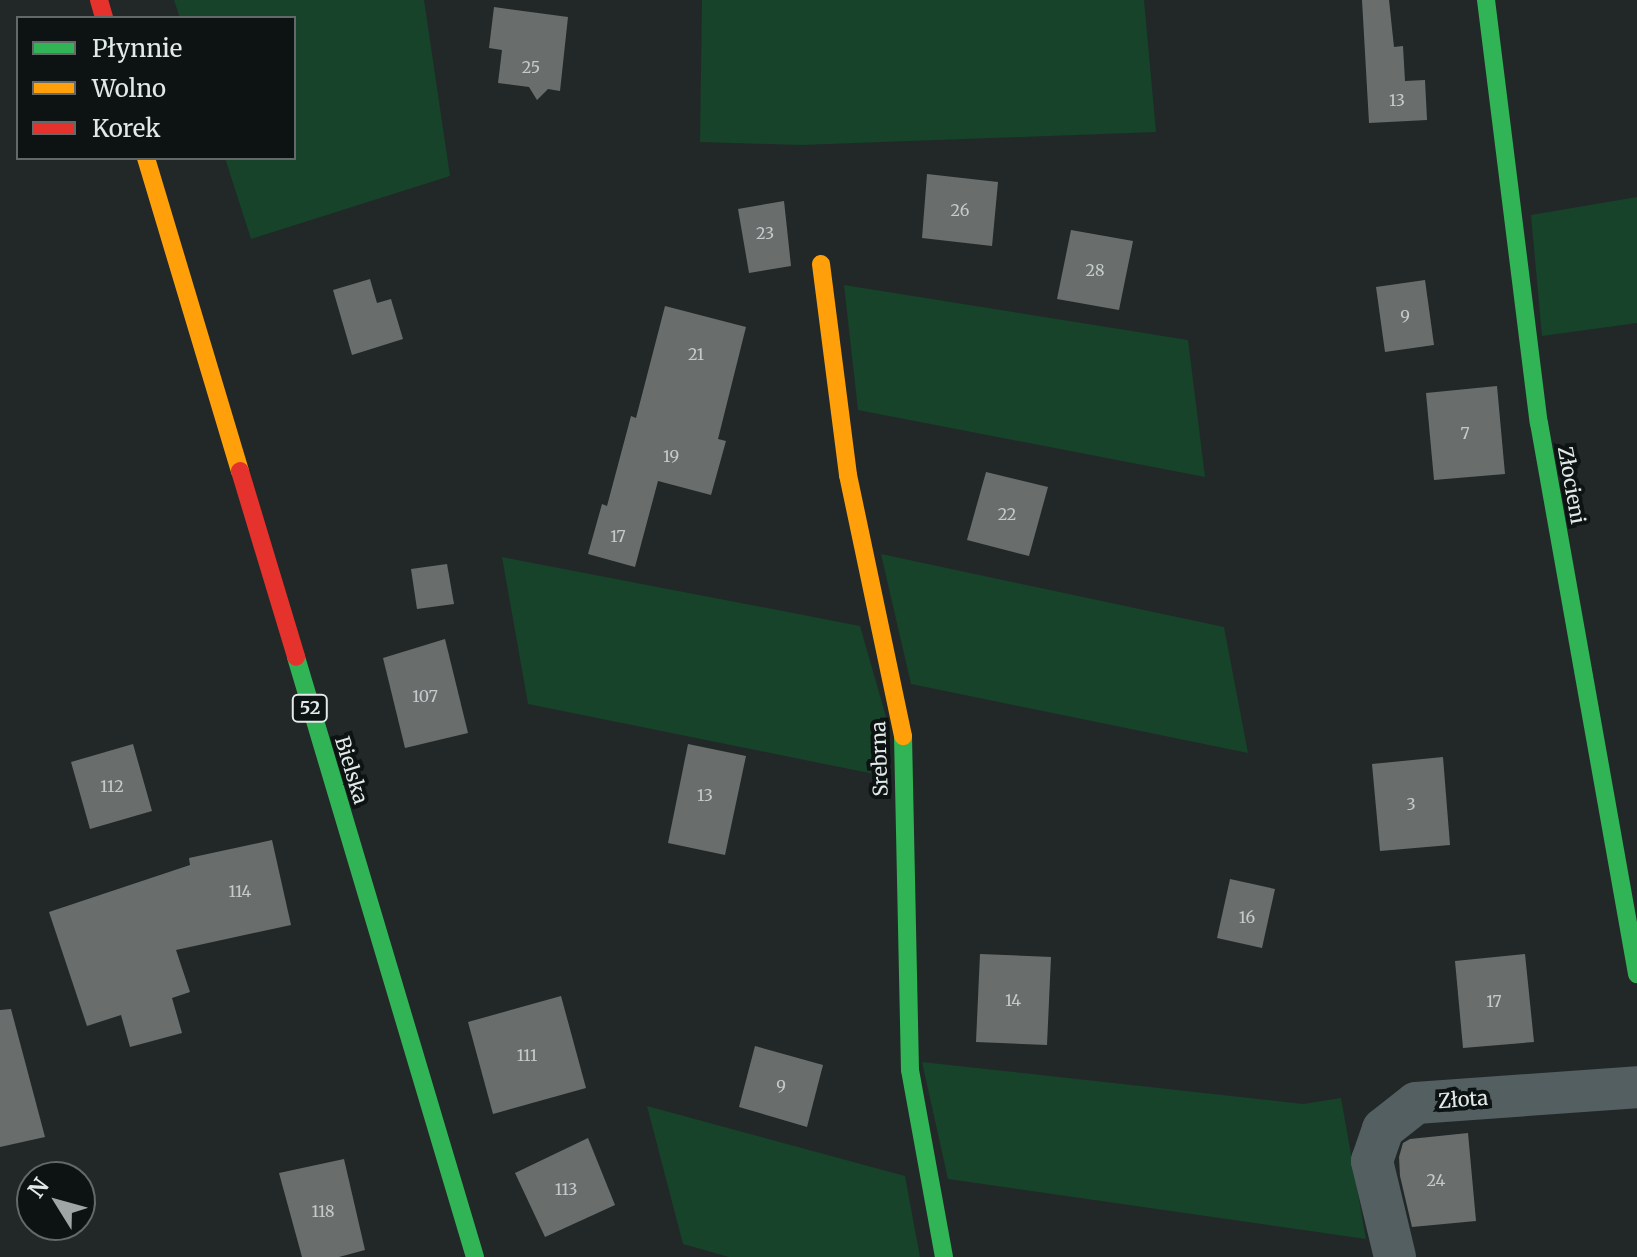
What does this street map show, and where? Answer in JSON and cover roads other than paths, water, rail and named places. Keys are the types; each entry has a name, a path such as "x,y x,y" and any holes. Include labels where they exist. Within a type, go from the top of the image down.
{"street":[{"name":"Złocieni","path":"1486,0 1539,423 1637,974"},
{"name":"Bielska","path":"147,160 475,1257"},
{"name":"Srebrna","path":"821,264 848,475 903,726 910,1070 944,1257"},
{"name":"Złota","path":"1395,1257 1372,1161 1383,1129 1416,1103 1637,1087"}]}
